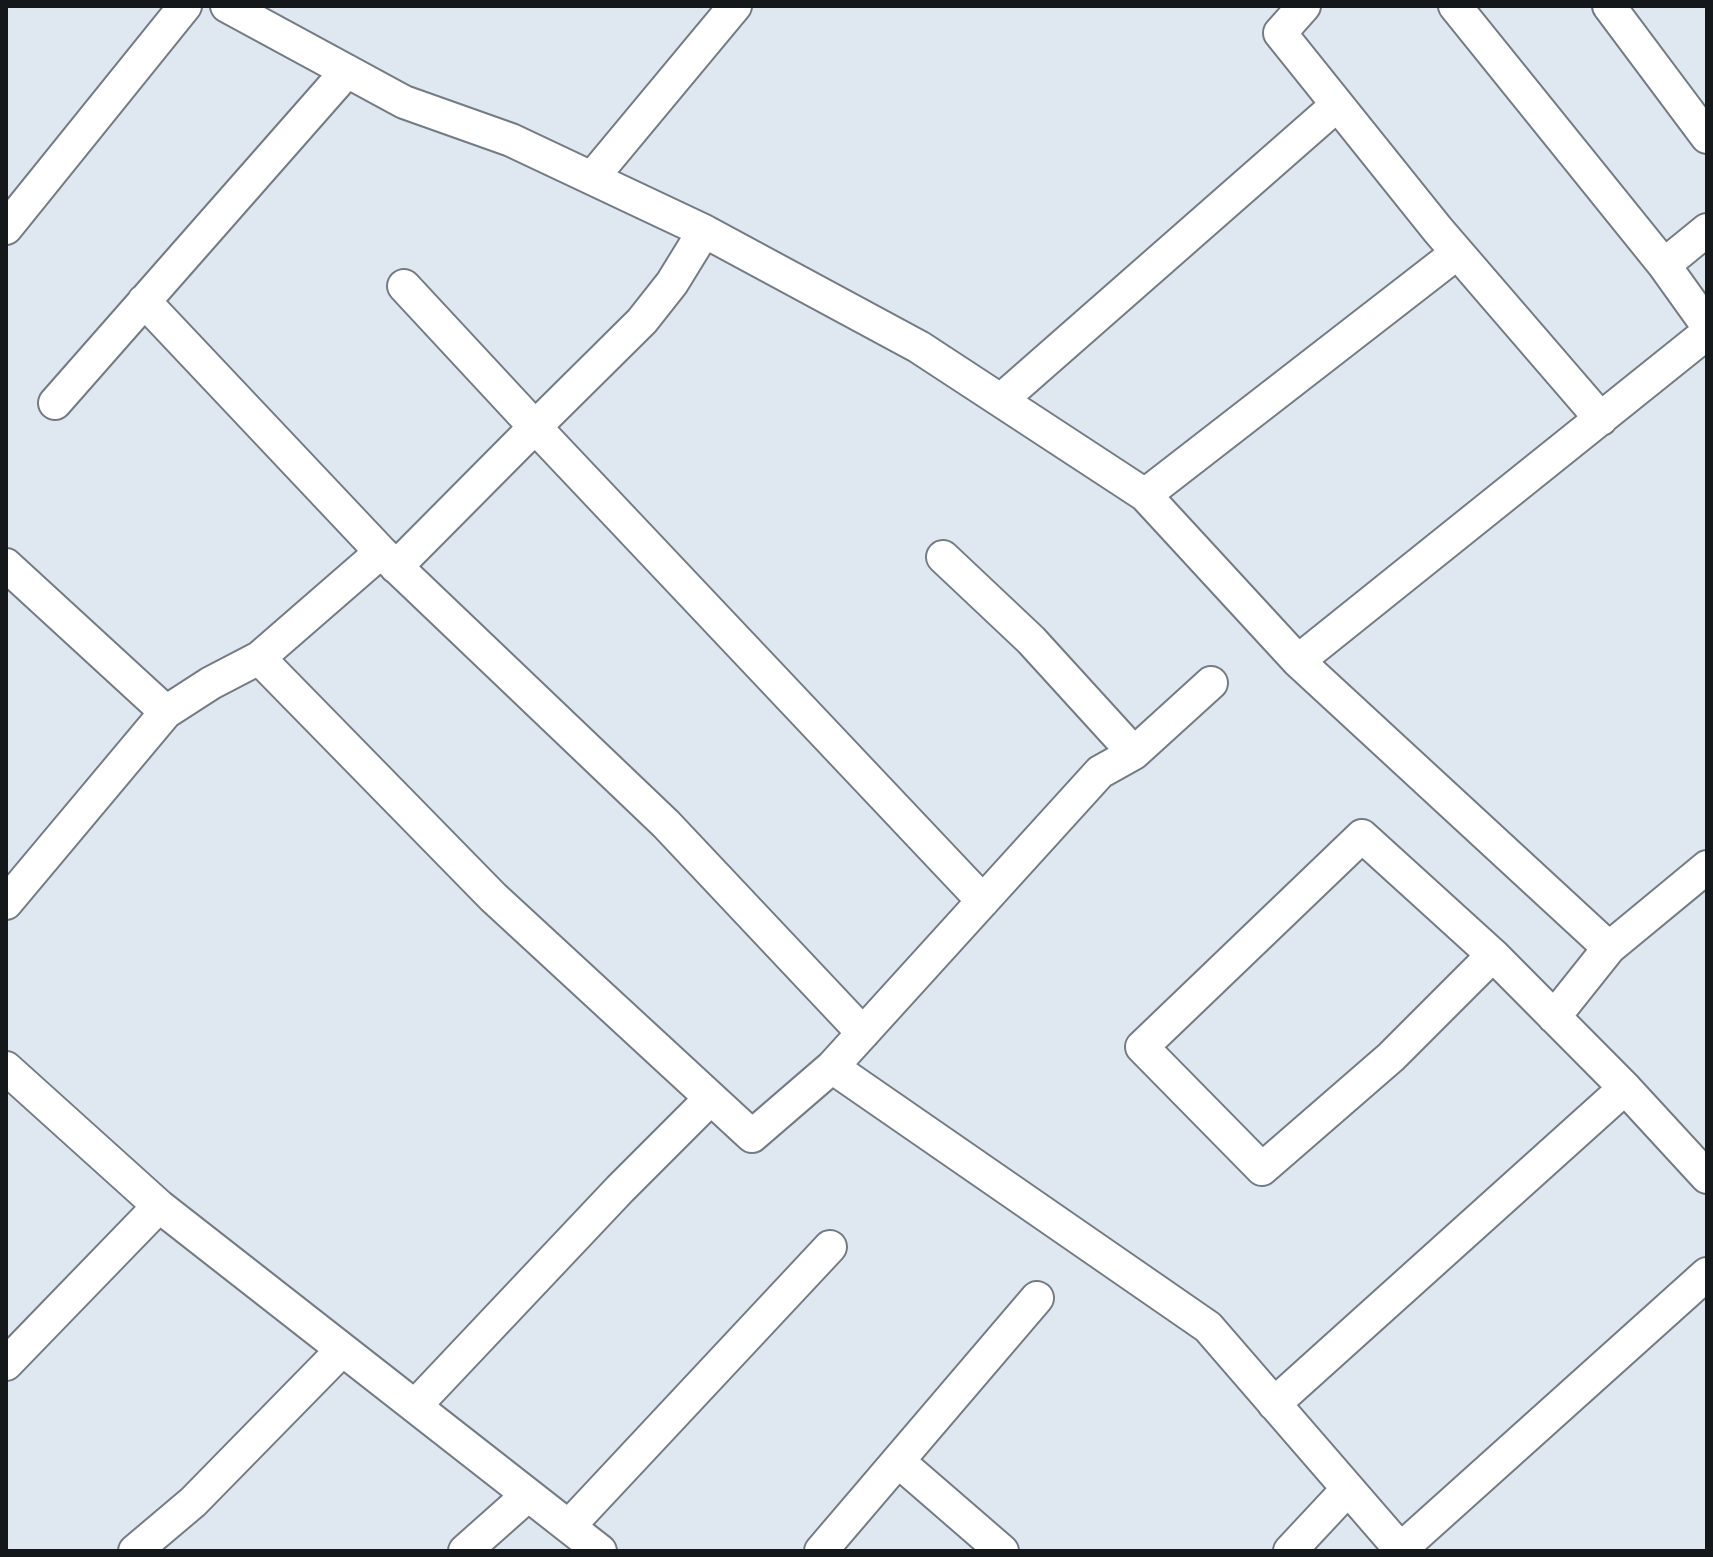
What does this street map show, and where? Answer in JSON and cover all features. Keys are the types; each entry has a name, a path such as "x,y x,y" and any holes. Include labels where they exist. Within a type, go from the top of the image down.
{"street":[{"path":"6,228 185,6"},
{"path":"227,6 404,102 511,140 704,231 919,347 1145,495 1298,661 1609,948"},
{"path":"592,178 735,6"},
{"path":"1304,6 1280,33 1457,253 1601,419"},
{"path":"1455,6 1664,265 1707,325"},
{"path":"1609,6 1707,137"},
{"path":"55,403 347,71"},
{"path":"1001,400 1337,105"},
{"path":"1664,265 1707,230"},
{"path":"6,903 166,712 211,683 259,658 389,559 535,427 642,321 672,283 704,231"},
{"path":"1145,495 1457,253"},
{"path":"404,286 983,901"},
{"path":"144,301 389,559 666,824 863,1033"},
{"path":"1298,661 1707,333"},
{"path":"943,557 1031,640 1134,753"},
{"path":"6,565 166,712"},
{"path":"259,658 493,897 752,1136 832,1067 1100,772 1134,753 1211,683"},
{"path":"1493,955 1391,1057 1262,1169 1142,1047 1362,836 1493,955 1625,1088 1707,1177"},
{"path":"1554,1017 1609,948 1707,867"},
{"path":"832,1067 1208,1327 1346,1491 1402,1550 1707,1274"},
{"path":"13,1087 159,1206 600,1551"},
{"path":"1274,1404 1625,1088"},
{"path":"415,1406 620,1189 710,1099"},
{"path":"6,1364 159,1206"},
{"path":"569,1526 830,1247"},
{"path":"821,1551 1037,1298"},
{"path":"135,1551 193,1502 342,1350"},
{"path":"898,1461 1002,1551"},
{"path":"1290,1551 1346,1491"},
{"path":"465,1551 528,1495"}]}
